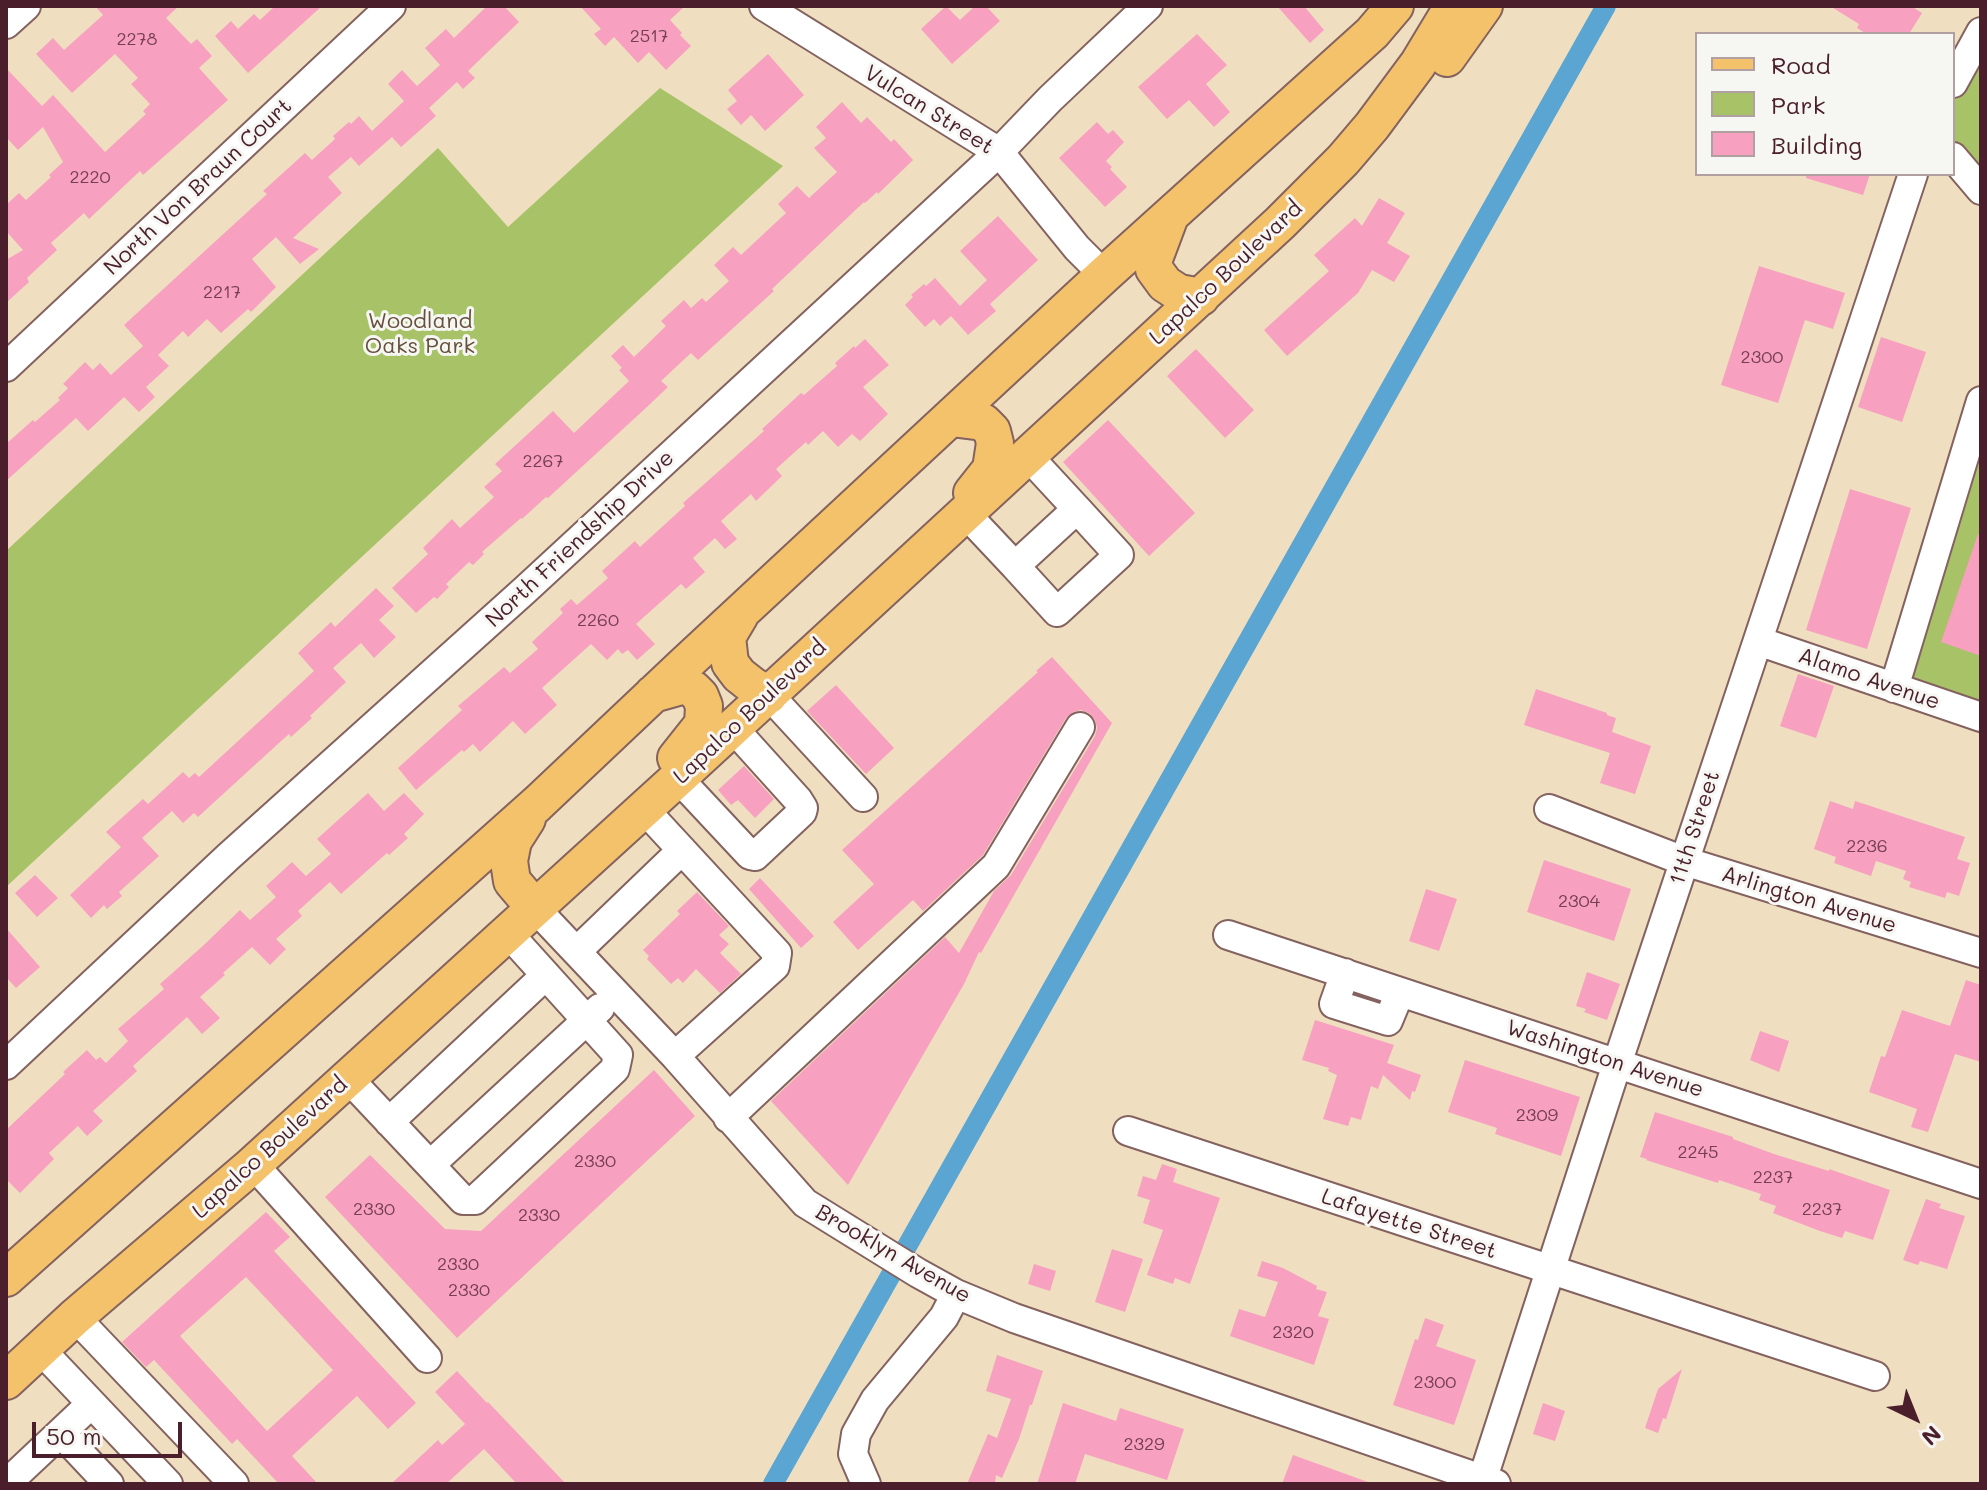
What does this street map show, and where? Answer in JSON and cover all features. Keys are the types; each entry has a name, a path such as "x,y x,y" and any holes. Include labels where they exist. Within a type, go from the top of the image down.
{"main road":[{"path":"6,1278 537,804 1104,275 1372,33 1395,6"},
{"name":"Lapalco Boulevard","path":"6,1381 75,1317 253,1164 598,851 1280,223 1372,126 1418,64 1453,6"},
{"path":"1280,223 1320,201 1357,166 1414,101 1484,6"},
{"path":"1169,218 1154,259 1154,269 1165,284 1179,293 1201,297"},
{"path":"929,547 991,469 995,455 992,431 983,422 951,418"},
{"path":"740,615 727,637 730,663 746,680 769,695"},
{"path":"598,851 627,812 703,724 704,706 693,689 685,685 653,694"},
{"path":"534,907 512,881 509,861 513,841 537,804"}],"street":[{"path":"6,24 26,6"},
{"name":"North Von Braun Court","path":"6,367 391,6"},
{"name":"Vulcan Street","path":"764,6 999,152 1077,248 1104,275"},
{"name":"North Friendship Drive","path":"6,1065 228,857 525,590 999,152 1148,6"},
{"path":"1955,79 1981,32"},
{"path":"1955,159 1981,190"},
{"name":"11th Street","path":"1486,1482 1617,1064 1912,176"},
{"path":"1894,688 1981,401"},
{"path":"966,514 1057,612 1119,555 1028,456"},
{"path":"1015,566 1077,509"},
{"name":"Alamo Avenue","path":"1758,641 1981,717"},
{"path":"769,695 863,797"},
{"path":"728,1118 996,866 1080,727"},
{"path":"678,778 750,855 755,856 803,808 733,728"},
{"path":"644,809 777,953 775,966 675,1056"},
{"name":"Arlington Avenue","path":"1549,809 1684,861 1981,953"},
{"path":"577,951 682,850"},
{"name":"Brooklyn Avenue","path":"534,907 675,1056 805,1203 872,1246 956,1294 1014,1318 1486,1482"},
{"path":"348,1078 463,1200 475,1200 615,1069 618,1055 507,932"},
{"name":"Washington Avenue","path":"1228,935 1981,1184"},
{"path":"389,1122 546,975"},
{"path":"430,1165 617,993"},
{"name":"Lafayette Street","path":"1128,1131 1875,1376"},
{"path":"253,1164 427,1358"},
{"path":"866,1484 853,1454 856,1434 875,1400 944,1317 956,1294"},
{"path":"75,1317 234,1484"},
{"path":"40,1349 168,1484"},
{"path":"6,1484 91,1404"},
{"path":"61,1433 109,1484"}],"green space":[{"path":"1981,49 1981,190 1955,159 1955,88"},
{"name":"Woodland Oaks Park","path":"660,88 783,166 6,887 6,551 438,148 508,227"},
{"path":"1981,401 1981,717 1894,688"}],"building":[{"path":"95,6 179,6 166,18 191,44 197,39 212,56 199,68 228,100 143,175 140,171 89,219 84,213 51,243 57,250 6,303 6,260 23,250 6,231 6,205 19,193 26,200 63,162 43,127 18,150 6,137 6,68 42,106 53,95 105,152 146,114 143,111 150,104 131,84 138,78 115,54 72,93 36,54 53,38 64,50 103,15"},
{"path":"275,6 322,6 248,73 215,36 231,21 238,29 254,14 260,20"},
{"path":"487,6 504,6 519,22 468,71 475,78 463,89 457,82 429,108 436,116 401,147 392,137 359,166 351,157 328,177 342,193 293,238 319,249 300,264 276,237 252,259 276,287 251,312 248,309 221,333 207,319 188,337 183,331 158,355 169,366 146,387 155,397 139,412 124,397 88,431 76,418 6,481 6,444 60,400 58,398 68,388 63,384 85,362 93,370 100,363 111,375 143,346 124,325 267,194 263,191 305,153 312,160 335,139 333,136 359,116 372,131 404,101 388,84 402,70 417,86 440,65 425,48 446,29 454,38"},
{"path":"580,6 685,6 670,20 691,46 666,70 649,52 638,63 614,37 605,46 594,34 601,29"},
{"path":"946,6 960,20 975,6 986,6 1000,21 952,64 921,29"},
{"path":"1277,6 1304,6 1324,30 1310,43"},
{"path":"1830,6 1911,6 1922,13 1910,32 1864,32 1857,28 1859,24"},
{"path":"1197,34 1227,65 1206,84 1230,112 1214,127 1189,100 1167,119 1138,87"},
{"path":"768,54 804,95 765,131 751,115 741,125 727,109 737,101 728,90"},
{"path":"842,102 861,123 867,117 891,142 894,139 913,160 878,194 864,202 772,289 774,291 698,360 691,353 661,381 668,387 648,406 548,498 482,552 484,554 473,565 469,562 446,584 449,587 437,599 434,597 416,613 392,588 428,554 423,548 452,519 460,528 494,497 484,487 502,471 495,464 553,411 574,433 629,381 611,356 623,345 634,357 666,326 661,321 684,300 691,308 702,298 706,302 729,281 714,265 733,247 741,255 786,213 778,204 797,186 809,198 837,172 814,148 826,138 816,127"},
{"path":"1097,122 1108,134 1113,130 1124,142 1106,161 1127,187 1105,207 1059,158"},
{"path":"1806,176 1869,176 1863,195"},
{"path":"1379,198 1405,213 1387,243 1410,256 1394,282 1372,270 1358,293 1287,356 1264,330 1329,271 1314,255 1355,218 1362,226"},
{"path":"998,216 1038,260 990,304 996,311 968,335 951,316 940,326 934,319 925,327 905,305 913,297 911,295 935,278 960,306 987,280 960,251"},
{"path":"1759,266 1845,293 1833,329 1805,320 1778,403 1721,385"},
{"path":"1881,337 1926,352 1902,422 1858,407"},
{"path":"865,339 889,365 863,387 888,414 860,441 852,434 838,447 823,431 776,469 782,476 756,501 751,494 721,521 737,539 725,549 715,538 693,558 705,572 686,589 681,584 636,624 655,644 637,660 628,650 622,654 618,649 607,660 591,644 542,688 557,705 525,734 513,721 480,752 473,744 464,752 462,750 416,790 398,768 462,710 458,706 504,667 510,673 538,649 532,642 563,613 560,609 571,599 577,605 608,578 602,571 635,541 640,547 685,506 683,503 764,431 762,429"},
{"path":"1196,349 1254,410 1225,438 1167,376"},
{"path":"1108,420 1195,513 1149,556 1063,462"},
{"path":"1850,489 1911,508 1867,649 1806,630"},
{"path":"1978,534 1981,534 1981,656 1941,642"},
{"path":"376,588 394,606 379,620 396,637 374,658 361,643 333,668 346,682 310,716 312,718 291,737 289,734 198,817 194,813 183,823 172,811 142,838 159,856 119,892 122,896 107,909 104,905 91,918 70,895 121,847 106,832 143,799 148,804 183,772 189,778 195,773 199,777 314,671 298,653 331,622 335,627"},
{"path":"1052,657 1112,723 848,1185 771,1101 945,937 959,953 994,891 1011,875 1095,736 1095,720 1081,710 1066,718 983,855 923,911 913,900 858,950 833,922 874,884 842,850"},
{"path":"1798,674 1834,686 1816,738 1780,726"},
{"path":"836,685 894,748 866,774 807,711"},
{"path":"1536,689 1607,713 1616,718 1612,732 1651,746 1635,794 1600,783 1610,753 1524,725"},
{"path":"744,766 774,799 755,818 738,800 731,805 718,790"},
{"path":"368,793 384,811 404,793 424,814 404,834 408,838 341,894 330,882 298,911 302,916 276,939 286,949 270,965 252,947 223,973 225,975 200,997 220,1018 202,1034 187,1017 133,1066 137,1071 93,1111 103,1121 87,1136 78,1126 49,1153 54,1159 20,1193 6,1179 6,1130 87,1050 96,1060 100,1057 106,1063 128,1041 118,1029 164,989 160,984 240,910 250,920 276,897 266,886 292,862 306,876 331,854 317,839"},
{"path":"1830,801 1853,809 1855,801 1965,837 1957,859 1970,863 1959,896 1947,892 1945,898 1909,887 1911,882 1903,879 1906,871 1876,861 1871,876 1834,863 1836,857 1814,849"},
{"path":"1544,860 1631,889 1614,941 1527,912"},
{"path":"35,875 58,898 37,917 15,893"},
{"path":"760,878 814,936 801,948 749,889"},
{"path":"1426,889 1457,899 1439,951 1409,941"},
{"path":"697,892 729,926 719,935 729,944 720,953 741,974 720,993 696,969 683,983 678,978 671,984 647,959 649,956 643,950 680,914 677,911"},
{"path":"6,928 40,967 16,988 6,977"},
{"path":"1587,972 1620,984 1607,1020 1576,1006"},
{"path":"1966,980 1981,985 1981,1062 1955,1054 1928,1132 1911,1127 1917,1109 1869,1092 1881,1056 1885,1057 1902,1010 1950,1026"},
{"path":"1315,1020 1394,1045 1387,1063 1421,1075 1410,1100 1383,1075 1378,1089 1371,1086 1361,1120 1351,1117 1348,1126 1323,1119 1337,1075 1328,1071 1329,1068 1302,1060"},
{"path":"1760,1031 1789,1041 1779,1072 1750,1060"},
{"path":"1465,1060 1580,1097 1561,1156 1495,1134 1497,1128 1448,1112"},
{"path":"654,1070 695,1116 457,1338 325,1197 370,1155 445,1229 481,1231"},
{"path":"1655,1112 1890,1190 1873,1240 1845,1231 1842,1238 1820,1231 1773,1213 1776,1206 1759,1200 1761,1194 1640,1157"},
{"path":"1162,1164 1177,1169 1173,1182 1220,1198 1190,1284 1175,1278 1173,1284 1147,1275 1163,1230 1143,1223 1150,1200 1137,1196 1143,1176 1156,1180"},
{"path":"1926,1199 1941,1204 1939,1208 1965,1216 1947,1269 1920,1261 1918,1265 1903,1260"},
{"path":"266,1212 290,1237 274,1251 416,1403 388,1429 357,1396 292,1456 318,1484 279,1484 237,1439 232,1444 154,1360 146,1367 122,1342","holes":["246,1277 333,1370 267,1431 180,1336"]},
{"path":"1112,1249 1143,1259 1125,1312 1095,1302"},
{"path":"1262,1261 1283,1268 1317,1286 1316,1289 1327,1292 1318,1316 1329,1319 1314,1365 1230,1336 1239,1309 1265,1317 1278,1282 1257,1276"},
{"path":"1034,1264 1056,1271 1050,1291 1028,1284"},
{"path":"1425,1318 1444,1325 1436,1346 1476,1360 1454,1425 1393,1405"},
{"path":"997,1355 1043,1371 1002,1478 996,1475 995,1484 967,1484 988,1434 997,1438 1011,1399 986,1391"},
{"path":"1682,1369 1666,1419 1663,1418 1658,1433 1645,1428 1658,1389"},
{"path":"457,1371 566,1484 517,1484 484,1449 446,1484 391,1484 438,1440 442,1445 465,1424 435,1392"},
{"path":"1063,1403 1116,1421 1120,1408 1184,1429 1167,1480 1085,1454 1075,1484 1037,1484"},
{"path":"1543,1403 1565,1411 1555,1441 1533,1434"},
{"path":"1293,1455 1368,1482 1368,1484 1282,1484"}],"waterway":[{"path":"773,1484 1606,6"}]}
